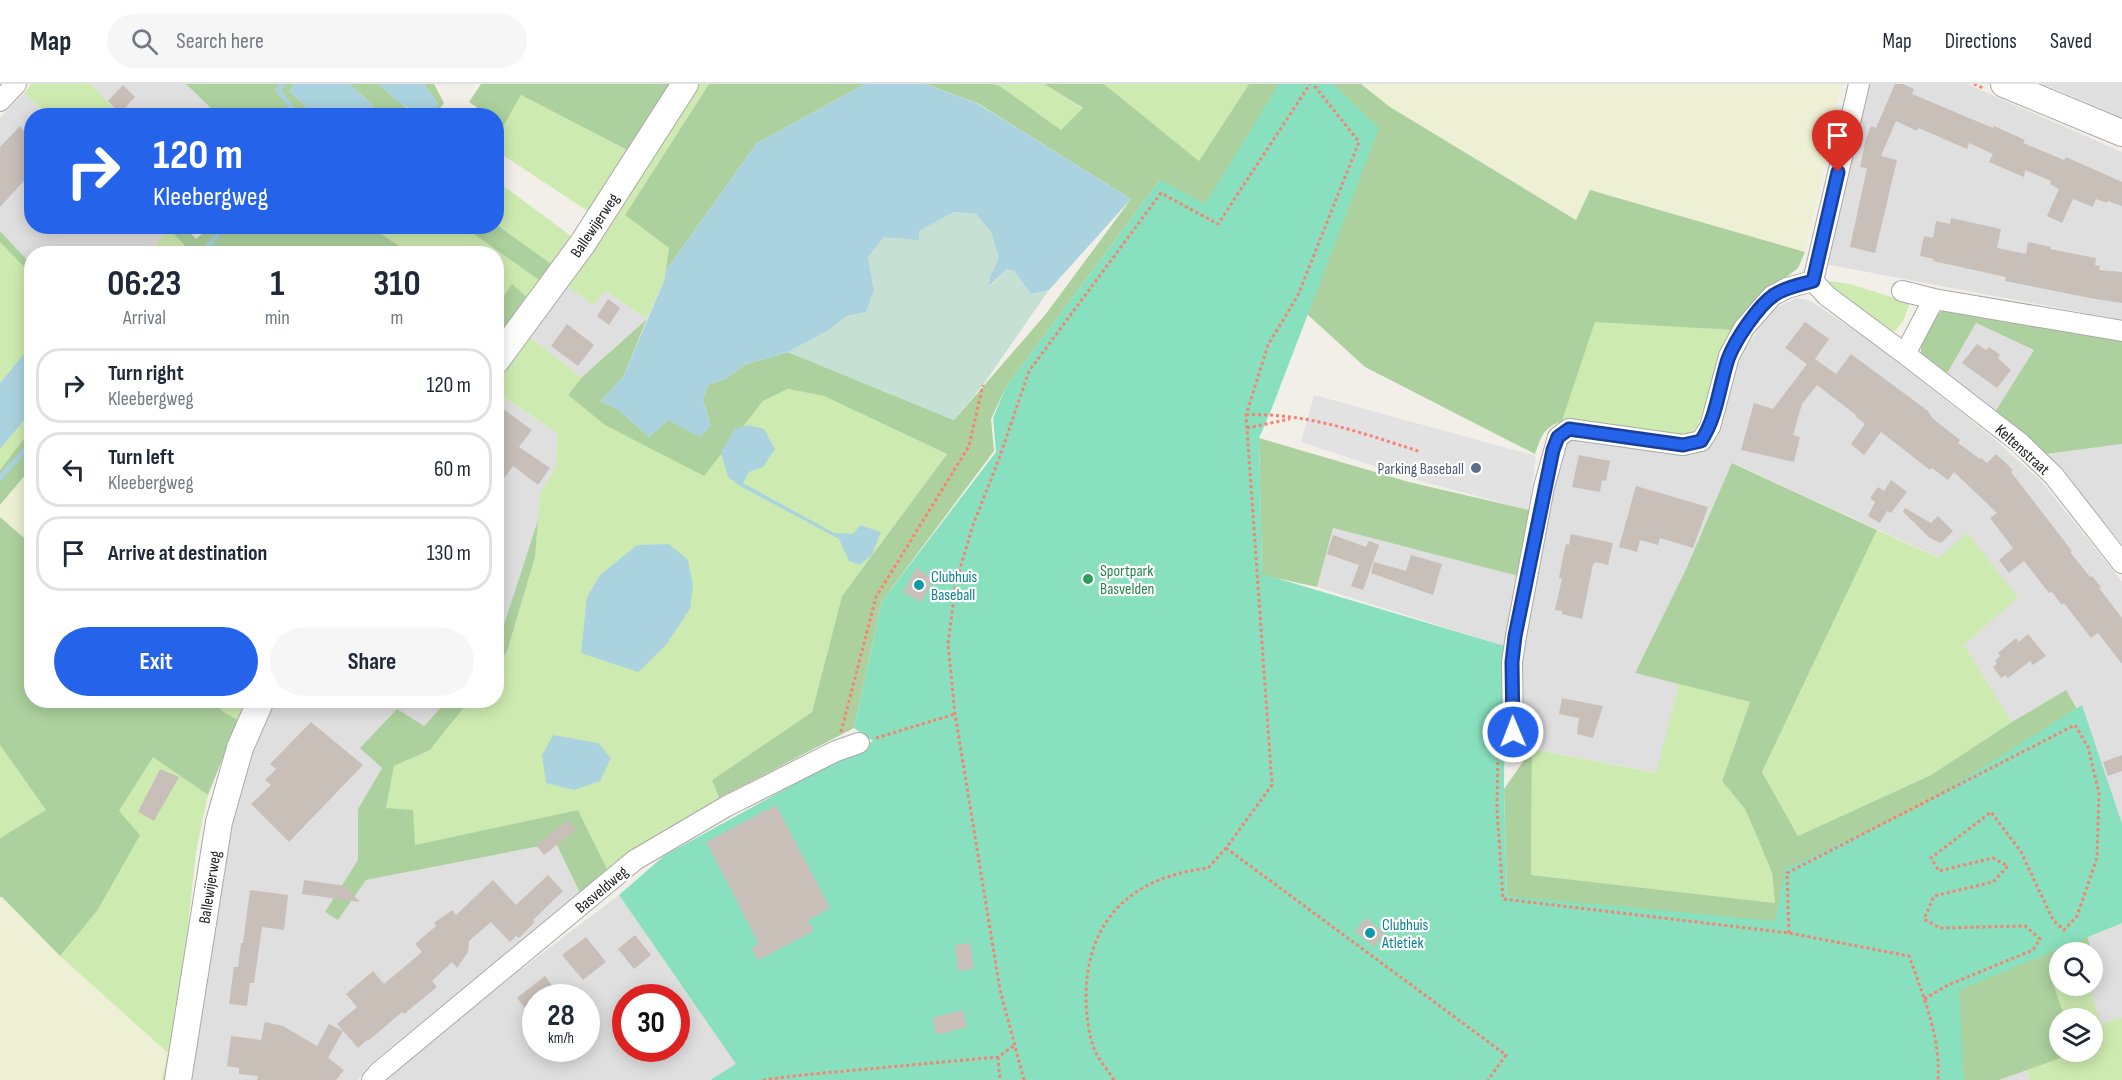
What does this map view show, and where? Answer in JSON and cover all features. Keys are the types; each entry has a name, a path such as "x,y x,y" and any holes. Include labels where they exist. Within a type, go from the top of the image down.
{"street":[{"path":"0,101 16,84"},
{"name":"Ballewijerweg","path":"504,350 583,243 685,84"},
{"path":"1506,735 1515,636 1544,487 1558,437 1569,429 1683,445 1701,441 1710,427 1729,356 1744,328 1772,296 1787,288 1813,281 1859,84"},
{"path":"1994,86 2122,133"},
{"name":"Keltenstraat","path":"1813,281 1827,296 2020,443 2054,476 2122,563"},
{"path":"1902,291 1934,299 2122,331"},
{"path":"1905,354 1934,299"},
{"name":"Ballewijerweg","path":"178,1080 219,822 240,748 258,708"},
{"name":"Basveldweg","path":"372,1080 635,860 726,806 836,751 859,743"}],"path":[{"path":"1024,1080 1000,990 955,714 948,644 956,582 973,525 999,459 1029,371 1161,193 1218,224 1311,84 1359,142 1298,295 1268,345 1246,415 1272,785 1226,848 1208,868 1166,876 1147,885 1125,899 1110,915 1094,948 1086,977 1086,1008 1095,1051 1113,1080"},
{"path":"1974,84 1994,86"},
{"path":"836,751 876,597 969,446 983,384"},
{"path":"1246,415 1270,414 1345,427 1421,452"},
{"path":"1247,428 1292,418"},
{"path":"859,743 955,714"},
{"path":"1789,933 1787,873 2075,725 2088,747 2099,793 2097,858 2077,916 2064,930 2053,921 2021,852 1990,812 1931,858 1939,871 1993,858 2008,866 1993,882 1934,896 1924,919 1940,928 2025,926 2040,939 2033,950 1948,985 1924,999"},
{"path":"1506,735 1497,809 1503,899 1789,933 1909,956 1934,1035 1938,1080"},
{"path":"1226,848 1506,1055 1488,1080"},
{"path":"763,1080 998,1057 1015,1045"},
{"path":"998,1057 1000,1080"},
{"path":"802,1075 803,1080"}],"shaded area":[{"path":"90,84 186,84 211,108 114,108"},
{"path":"1866,84 1967,84 2122,152 2122,320 1825,264"},
{"path":"2041,84 2122,84 2122,117 2050,87"},
{"path":"24,93 40,108 24,108 24,234 164,234 153,246 24,246 24,257 0,231 0,118"},
{"path":"563,283 605,291 647,319 582,377 525,334"},
{"path":"1796,298 1809,300 1870,340 1992,437 2041,481 2122,582 2122,824 2066,691 2012,722 1964,645 1967,534 1940,558 1733,463 1686,569 1635,673 1679,684 1657,773 1532,749 1519,732 1519,639 1561,444 1573,438 1706,447 1714,439 1739,357 1772,310"},
{"path":"1976,323 2034,350 1993,415 1945,377"},
{"path":"1314,395 1536,456 1529,510 1413,479 1301,442"},
{"path":"504,398 557,433 556,466 540,494 538,520 504,624"},
{"path":"2122,444 2122,544 2046,454"},
{"path":"1333,528 1518,576 1505,646 1317,587"},
{"path":"269,708 441,708 424,726 361,748 382,768 358,809 359,860 338,920 366,880 557,843 580,893 369,1065 358,1080 186,1080 227,812"},
{"path":"619,895 681,984 612,984 612,1062 690,1062 690,997 737,1065 709,1080 383,1080 403,1059"},
{"path":"2122,915 2122,1017 2103,1023 2103,1008 2096,1008 2092,996 2103,996 2103,942 2088,942 2084,928"},
{"path":"2026,1069 2030,1080 1999,1080"}],"green space":[{"path":"32,84 90,84 114,108 40,108 24,93"},
{"path":"186,84 295,84 289,91 307,108 211,108"},
{"path":"349,84 378,84 406,108 373,108 371,103"},
{"path":"424,84 434,84 444,103 440,108 422,108 438,104"},
{"path":"481,84 677,84 633,153 521,95 504,125 504,108 478,108 469,102"},
{"path":"695,84 709,84 625,215 669,248 664,281 647,319 605,291 594,305 563,283"},
{"path":"709,84 865,84 757,143 667,269 664,281 669,248 625,215"},
{"path":"926,84 993,84 1000,86 1061,130 1083,108 1044,84 1104,84 1199,161 1249,84 1361,84 1390,107 1576,220 1590,190 1805,252 1798,268 1763,291 1733,330 1595,322 1562,421 1551,426 1544,433 1535,454 1365,367 1160,180 1006,387 991,419 994,451 882,601 854,728 719,798 712,780 812,712 842,596 947,454 824,396 788,389 763,401 704,476 605,425 568,395 582,377 647,319 623,377 601,401 619,410 649,437 668,420 711,426 703,400 708,385 727,378 744,365 788,352 954,420 1045,315 1131,199 979,104"},
{"path":"993,84 1044,84 1083,109 1061,130 1000,86"},
{"path":"1104,84 1249,84 1199,161"},
{"name":"Sportpark Basvelden","path":"1279,84 1333,84 1379,128 1259,438 1262,574 1505,646 1504,789 1507,896 1775,921 1785,869 1920,807 2082,705 2122,824 2122,923 2076,942 2049,942 2049,953 1959,990 1964,1080 710,1080 736,1064 690,998 690,984 681,984 619,895 665,855 873,741 854,728 882,601 996,452 993,418 1006,387 1160,180 1205,204"},
{"path":"1361,84 1842,84 1805,252 1590,190 1577,221 1390,107"},
{"path":"521,95 633,153 589,212 504,156 504,125"},
{"path":"504,186 571,236 571,242 554,266 504,230"},
{"path":"954,212 976,214 991,232 999,258 990,276 990,286 1007,269 1015,272 1031,294 1049,290 983,385 954,420 788,352 827,331 847,316 866,312 874,290 868,257 884,236 919,239 918,231"},
{"path":"504,230 554,266 543,283 504,255 504,246 491,246 474,234 504,234"},
{"path":"0,231 24,257 24,267 0,242"},
{"path":"165,234 174,234 185,246 154,246"},
{"path":"174,234 191,234 196,239 202,234 381,234 399,246 185,246"},
{"path":"381,234 474,234 491,246 399,246"},
{"path":"0,242 24,266 24,354 0,383"},
{"path":"504,255 543,283 529,299 512,285 504,296"},
{"path":"1823,280 1850,284 1910,303 1903,321 1895,331 1889,331 1828,290"},
{"path":"512,284 529,299 504,334 504,296"},
{"path":"1947,307 2122,340 2122,444 2046,454 1993,415 2034,350 1976,323 1945,377 1921,360 1923,337 1926,330"},
{"path":"1595,321 1733,330 1697,427 1691,433 1673,435 1601,423 1562,421"},
{"path":"525,334 582,377 568,395 703,476 763,401 788,389 824,396 947,454 842,596 812,712 712,780 719,798 607,869 578,810 415,845 386,808 394,766 430,750 463,708 504,708 504,656 535,557 540,494 556,466 557,433 504,398 504,363"},
{"path":"24,420 24,438 0,470 0,449"},
{"path":"24,438 24,476 0,505 0,470"},
{"path":"1259,438 1409,482 1529,510 1518,576 1333,528 1317,587 1262,575"},
{"path":"1732,463 1877,530 1762,772 1798,836 1931,775 2066,690 2081,716 2027,754 2089,942 2049,942 2049,996 2057,996 2062,1008 2049,1008 2049,1062 1999,1080 1957,1080 1816,956 1507,896 1504,789 1532,749 1531,875 1775,903 1772,873 1745,809 1722,781 1750,702 1635,673 1686,569"},
{"path":"24,476 24,538 0,517 0,505"},
{"path":"0,517 24,538 24,708 219,708 238,720 208,795 153,757 119,811 140,835 97,911 60,956 0,897 0,838 46,810 0,745"},
{"path":"538,520 535,557 504,656 504,624"},
{"path":"1877,530 1939,558 1967,533 2018,597 1964,645 2012,722 1931,775 1798,836 1762,772"},
{"path":"1679,684 1750,702 1722,781 1745,809 1772,873 1775,903 1531,875 1532,749 1656,773"},
{"path":"219,708 244,708 238,720"},
{"path":"441,708 463,708 430,750 394,766 386,808 413,810 415,845 578,810 607,869 580,893 556,843 366,880 338,920 325,912 358,860 358,809 382,768 360,748 397,709 424,726"},
{"path":"0,745 47,810 0,838"},
{"path":"153,756 208,795 196,852 171,1080 162,1080 168,1053 60,956 97,911 119,811"},
{"path":"0,897 60,956 168,1053 162,1080 0,1080"},
{"path":"2057,996 2092,996 2096,1008 2062,1008"},
{"path":"2122,1017 2122,1080 2030,1080 2026,1069 2049,1061 2103,1062 2103,1023"}],"water":[{"path":"295,84 349,84 371,103 373,108 307,108 289,91"},
{"path":"378,84 424,84 438,104 437,108 408,108"},
{"path":"865,84 926,84 978,104 1131,199 1049,290 1031,294 1015,272 1007,269 989,286 990,276 999,258 991,232 976,214 954,212 919,231 919,240 884,237 868,257 874,290 866,312 847,316 827,331 788,352 744,365 727,378 708,385 703,400 711,426 700,437 668,420 649,437 619,410 601,401 623,377 667,269 757,143"},
{"path":"24,354 24,420 0,449 0,383"},
{"path":"748,425 764,429 775,449 763,467 749,472 743,483 834,533 853,534 860,525 881,532 872,555 860,565 849,561 839,539 740,486 728,477 721,452 735,429"},
{"path":"669,544 688,560 693,586 690,609 666,645 638,672 581,653 587,597 600,575 637,545"},
{"path":"553,735 598,743 611,758 600,781 574,790 546,783 542,755"}],"building":[{"path":"1895,84 1903,84 1914,89 1912,94 2025,140 2023,143 2064,160 2066,157 2122,182 2122,206 2096,199 2093,207 2073,199 2062,223 2047,216 2059,189 2050,184 2051,181 2025,170 2024,177 1989,162 1993,154 1969,143 1967,149 1896,121 1881,156 1897,160 1875,253 1850,247 1867,168 1860,167 1866,139 1871,126 1876,128"},
{"path":"123,85 135,97 125,108 115,108 108,101"},
{"path":"20,126 24,131 24,181 0,207 0,147"},
{"path":"1951,218 2001,229 1997,248 2026,254 2028,242 2096,258 2095,265 2100,266 2099,270 2122,272 2122,303 2005,281 2006,277 1920,256 1924,236 1933,238 1936,221 1950,224"},
{"path":"608,299 620,308 609,325 597,316"},
{"path":"1805,322 1829,339 1815,359 1836,374 1851,354 1928,411 1932,418 1960,440 1958,443 1980,459 1987,463 1996,454 2013,470 2011,472 2072,551 2070,552 2101,587 2099,588 2122,618 2122,664 2098,633 2091,638 2064,603 2062,605 2052,592 2049,593 2024,561 2009,573 1999,560 2013,548 1990,518 1997,513 1954,472 1948,480 1932,468 1930,470 1881,432 1864,455 1851,444 1865,424 1817,385 1802,404 1793,435 1800,437 1794,462 1741,450 1754,403 1773,409 1807,364 1785,348"},
{"path":"567,324 594,345 578,366 551,346"},
{"path":"1977,344 1986,350 1989,347 2000,355 1998,358 2011,370 1997,388 1962,363"},
{"path":"504,409 532,430 519,447 550,468 538,485 513,466 504,478"},
{"path":"1579,455 1610,461 1606,481 1602,480 1600,492 1572,487"},
{"path":"1891,480 1907,492 1891,513 1887,511 1880,523 1868,516 1875,502 1870,498 1878,487 1884,491"},
{"path":"1636,486 1708,507 1693,548 1660,538 1658,545 1640,540 1637,552 1619,547"},
{"path":"1905,508 1931,523 1938,516 1953,531 1941,543 1930,538 1903,512"},
{"path":"1571,534 1613,543 1608,565 1596,562 1593,564 1582,619 1555,610 1562,579 1559,578 1563,557"},
{"path":"1333,535 1366,547 1369,541 1379,545 1363,590 1351,586 1359,565 1327,554"},
{"path":"1411,555 1442,564 1433,595 1371,573 1374,562 1406,571"},
{"name":"Clubhuis Baseball","path":"916,568 934,579 921,602 903,592"},
{"path":"2028,634 2046,656 2033,665 2030,661 2008,678 2005,675 2001,678 1993,667 2000,656 1998,653 2016,638 2019,642"},
{"path":"1562,698 1603,706 1593,738 1577,734 1579,718 1559,714"},
{"path":"311,722 363,765 289,842 251,804 271,785 265,780 276,769 270,764"},
{"path":"2122,755 2122,771 2108,776 2103,762"},
{"path":"160,769 179,777 154,821 138,812"},
{"path":"776,805 830,908 808,920 814,931 758,960 751,948 759,944 706,842"},
{"path":"568,820 576,830 544,855 536,845"},
{"path":"548,875 563,891 533,920 535,922 519,938 516,936 510,942 491,922 469,941 468,952 457,968 452,962 432,981 437,987 358,1048 337,1024 357,1007 346,994 373,971 384,984 422,952 415,944 436,926 434,923 452,910 456,915 493,880 516,905"},
{"path":"304,880 345,886 360,902 302,894"},
{"path":"250,890 288,895 284,930 262,927 254,983 250,983 247,1006 229,1004 234,967 238,967 241,943 243,943"},
{"name":"Clubhuis Atletiek","path":"1366,918 1385,934 1374,947 1355,931"},
{"path":"635,935 651,955 634,969 618,949"},
{"path":"586,937 606,962 583,980 562,955"},
{"path":"970,943 974,969 958,971 955,945"},
{"path":"545,976 551,984 535,984"},
{"path":"522,994 522,1004 517,998"},
{"path":"963,1010 967,1027 937,1035 932,1018"},
{"path":"265,1022 283,1026 317,1046 329,1024 343,1031 328,1058 344,1070 336,1080 257,1080 258,1076 239,1074 239,1068 227,1066 231,1036 261,1040"}],"waterway":[{"path":"283,84 278,90 292,108"},
{"path":"208,246 218,234"},
{"path":"0,478 24,451"}],"place":[{"name":"Parking Baseball","path":"1476,468"},
{"name":"Sportpark Basvelden","path":"1088,579"},
{"name":"Clubhuis Baseball","path":"919,585"},
{"name":"Clubhuis Atletiek","path":"1370,933"}],"route":[{"path":"1513,732 1512,662 1515,636 1544,487 1558,437 1569,429 1683,445 1701,441 1710,427 1729,356 1744,328 1772,296 1787,288 1813,281 1838,172"}]}
